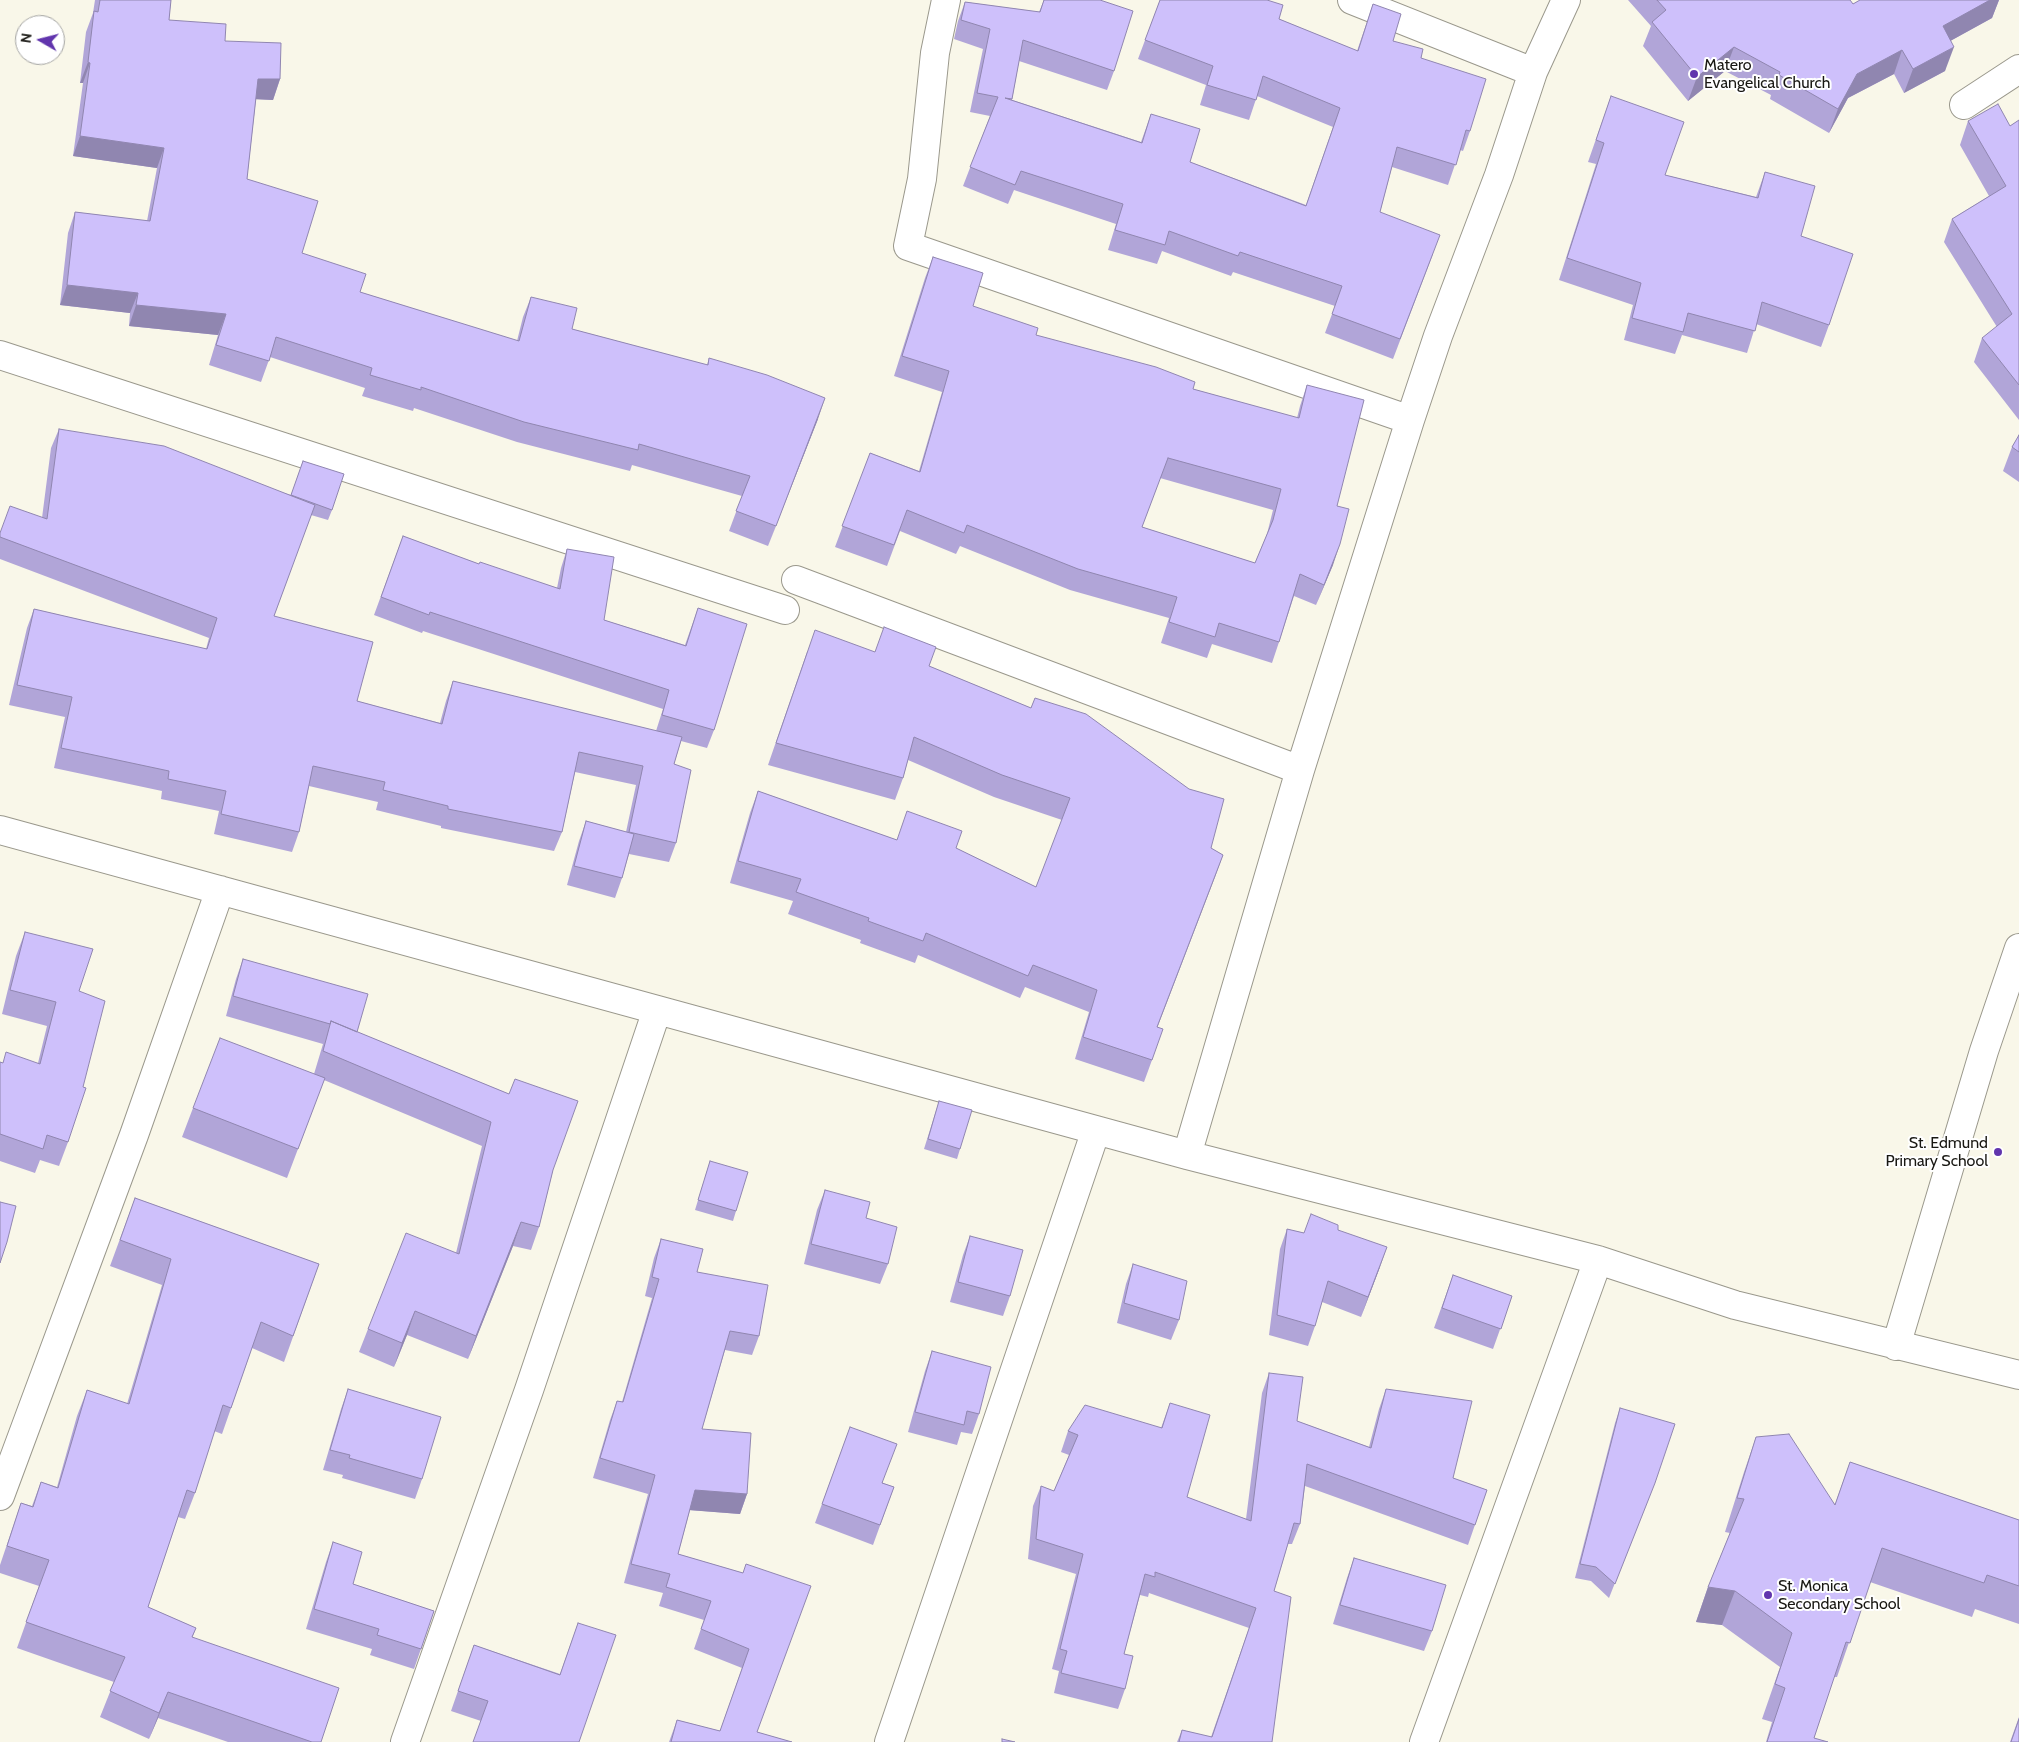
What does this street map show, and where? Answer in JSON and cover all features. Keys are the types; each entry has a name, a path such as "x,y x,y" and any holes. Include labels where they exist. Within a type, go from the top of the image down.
{"street":[{"path":"946,0 935,52 922,179 908,246 1410,420"},
{"path":"1352,0 1533,72"},
{"path":"1187,1155 1300,770 1410,420 1438,336 1499,175 1533,72 1566,0"},
{"path":"1964,106 2019,70"},
{"path":"0,355 785,610"},
{"path":"796,580 1300,770"},
{"path":"0,830 1187,1155 1598,1260 1735,1305 2019,1375"},
{"path":"0,1496 134,1135 220,890"},
{"path":"1896,1346 1984,1052 2019,948"},
{"path":"405,1742 529,1390 657,1010"},
{"path":"889,1742 1096,1130"},
{"path":"1424,1742 1598,1260"}],"building":[{"path":"100,0 171,0 169,20 226,24 225,41 281,43 280,79 258,79 247,179 318,201 302,253 366,274 360,292 519,341 531,297 577,308 572,329 708,365 709,358 767,375 825,398 776,526 736,511 750,476 639,444 638,450 524,422 421,387 421,390 370,375 372,368 276,337 269,361 216,345 226,314 136,305 138,293 67,285 75,212 150,221 164,148 80,136 90,63 88,62 94,11 98,12"},
{"path":"1044,0 1100,0 1133,11 1114,71 1023,40 1012,99 1005,98 1142,143 1151,114 1200,129 1190,162 1306,206 1340,108 1263,76 1256,100 1207,85 1213,66 1145,40 1160,0 1267,0 1283,5 1279,19 1358,51 1373,4 1401,14 1393,41 1423,49 1421,58 1486,79 1470,131 1466,130 1456,165 1397,147 1380,212 1440,235 1400,339 1332,314 1342,286 1240,252 1238,256 1169,231 1165,245 1115,230 1123,204 1021,171 1015,185 970,167 998,97 977,93 990,29 961,20 965,2 1040,12"},
{"path":"1657,0 1850,0 1853,4 1860,0 1990,0 1943,26 1954,47 1913,69 1902,50 1857,74 1838,109 1779,75 1780,72 1734,47 1697,77 1652,22 1666,10"},
{"path":"1611,96 1684,122 1665,175 1758,198 1765,172 1815,186 1801,236 1853,254 1829,325 1762,302 1755,331 1688,313 1683,332 1632,318 1641,283 1567,258 1604,143 1596,140"},
{"path":"1998,104 2010,126 2019,120 2019,385 1982,338 2012,314 1952,219 2006,186 1968,121"},
{"path":"933,257 983,273 973,306 1038,328 1036,335 1156,367 1195,382 1193,389 1299,418 1307,385 1364,400 1337,506 1349,509 1340,544 1324,585 1300,574 1279,642 1219,623 1215,637 1169,622 1177,597 1078,569 967,525 964,533 907,510 894,545 842,526 870,453 920,472 949,371 902,356","holes":["1168,458 1281,489 1273,520 1255,563 1142,527"]},
{"path":"59,429 164,446 315,505 274,616 373,642 357,701 442,724 453,681 682,737 674,764 691,770 676,843 629,832 643,766 579,752 562,832 448,809 448,806 383,790 385,782 313,766 299,832 221,814 226,791 168,779 169,771 61,748 72,697 17,685 34,609 207,649 217,618 0,537 10,506 47,519"},
{"path":"2019,435 2019,452 2012,447"},
{"path":"303,461 344,474 332,510 291,495"},
{"path":"403,536 479,564 480,562 560,589 567,549 614,557 604,620 686,646 698,608 747,624 714,730 662,715 669,690 430,612 429,615 381,597"},
{"path":"884,627 936,647 929,666 1031,708 1035,698 1086,714 1189,789 1224,799 1211,848 1223,855 1157,1027 1163,1029 1152,1060 1083,1037 1097,990 1033,965 1028,976 926,933 923,941 868,921 869,918 796,892 801,879 738,861 758,791 897,840 907,811 962,831 956,848 1036,887 1070,798 1002,775 914,737 903,778 776,743 815,630 875,652"},
{"path":"586,821 634,834 622,878 574,866"},
{"path":"25,932 93,949 79,991 105,1001 83,1087 86,1088 68,1142 47,1135 43,1149 0,1134 0,1062 3,1063 6,1052 40,1064 56,1002 10,990"},
{"path":"243,959 368,994 357,1032 331,1021 330,1024 233,996"},
{"path":"331,1021 509,1094 515,1079 578,1101 553,1170 539,1227 521,1222 476,1336 415,1311 402,1343 368,1329 406,1233 459,1254 491,1122 323,1051"},
{"path":"220,1038 325,1078 298,1149 193,1108"},
{"path":"939,1101 972,1110 960,1149 928,1139"},
{"path":"710,1161 748,1172 736,1211 698,1200"},
{"path":"825,1190 870,1202 866,1218 897,1227 888,1264 811,1244"},
{"path":"135,1198 319,1264 293,1336 261,1322 231,1408 223,1405 195,1493 187,1490 148,1607 196,1628 192,1637 339,1688 321,1742 312,1742 168,1692 159,1713 110,1691 125,1657 26,1622 49,1560 7,1546 21,1503 33,1507 41,1482 58,1488 87,1390 129,1404 171,1259 120,1240"},
{"path":"0,1202 16,1206 0,1263"},
{"path":"1311,1214 1338,1225 1338,1230 1387,1247 1368,1297 1328,1281 1315,1326 1277,1315 1287,1229 1304,1233"},
{"path":"970,1236 1023,1250 1010,1296 958,1282"},
{"path":"661,1239 703,1249 697,1272 768,1285 759,1336 730,1331 702,1429 751,1433 747,1494 695,1490 678,1554 743,1573 746,1564 811,1586 757,1732 792,1742 671,1742 677,1720 720,1731 749,1649 701,1629 711,1601 666,1587 670,1574 631,1564 655,1475 600,1458 617,1401 623,1402 659,1279 652,1277"},
{"path":"1133,1264 1187,1281 1179,1320 1124,1303"},
{"path":"1453,1275 1512,1296 1501,1329 1442,1308"},
{"path":"932,1351 991,1367 979,1414 967,1411 964,1425 915,1412"},
{"path":"1269,1373 1303,1377 1297,1421 1371,1448 1386,1389 1472,1401 1453,1478 1487,1490 1475,1525 1307,1464 1300,1524 1294,1523 1274,1591 1291,1597 1272,1742 1179,1742 1182,1730 1212,1737 1256,1608 1155,1572 1155,1577 1145,1574 1124,1654 1133,1656 1125,1689 1061,1673 1067,1651 1060,1649 1083,1554 1036,1539 1041,1486 1054,1491 1078,1435 1068,1431 1085,1405 1162,1428 1170,1403 1210,1415 1187,1497 1251,1521"},
{"path":"348,1389 441,1417 422,1479 349,1458 350,1455 330,1450"},
{"path":"1620,1408 1675,1424 1655,1483 1615,1584 1596,1567 1580,1564"},
{"path":"850,1427 897,1444 882,1483 894,1487 880,1525 822,1504"},
{"path":"1789,1434 1835,1505 1850,1462 2019,1520 2019,1586 1987,1575 1984,1583 1882,1548 1850,1643 1846,1642 1814,1738 1828,1742 1767,1742 1785,1688 1775,1684 1792,1633 1735,1591 1708,1587 1744,1499 1737,1498 1756,1437"},
{"path":"333,1542 362,1552 353,1584 434,1611 421,1649 377,1635 379,1629 314,1609"},
{"path":"1354,1558 1446,1585 1432,1631 1340,1605"},
{"path":"578,1623 616,1635 579,1742 473,1742 488,1701 458,1691 474,1645 560,1675"},
{"path":"2019,1719 2019,1742 2011,1742"},
{"path":"1002,1739 1015,1742 1002,1742"}],"place":[{"name":"Matero Evangelical Church","path":"1694,74"},
{"name":"St. Edmund Primary School","path":"1998,1152"},
{"name":"St. Monica Secondary School","path":"1768,1595"}]}
